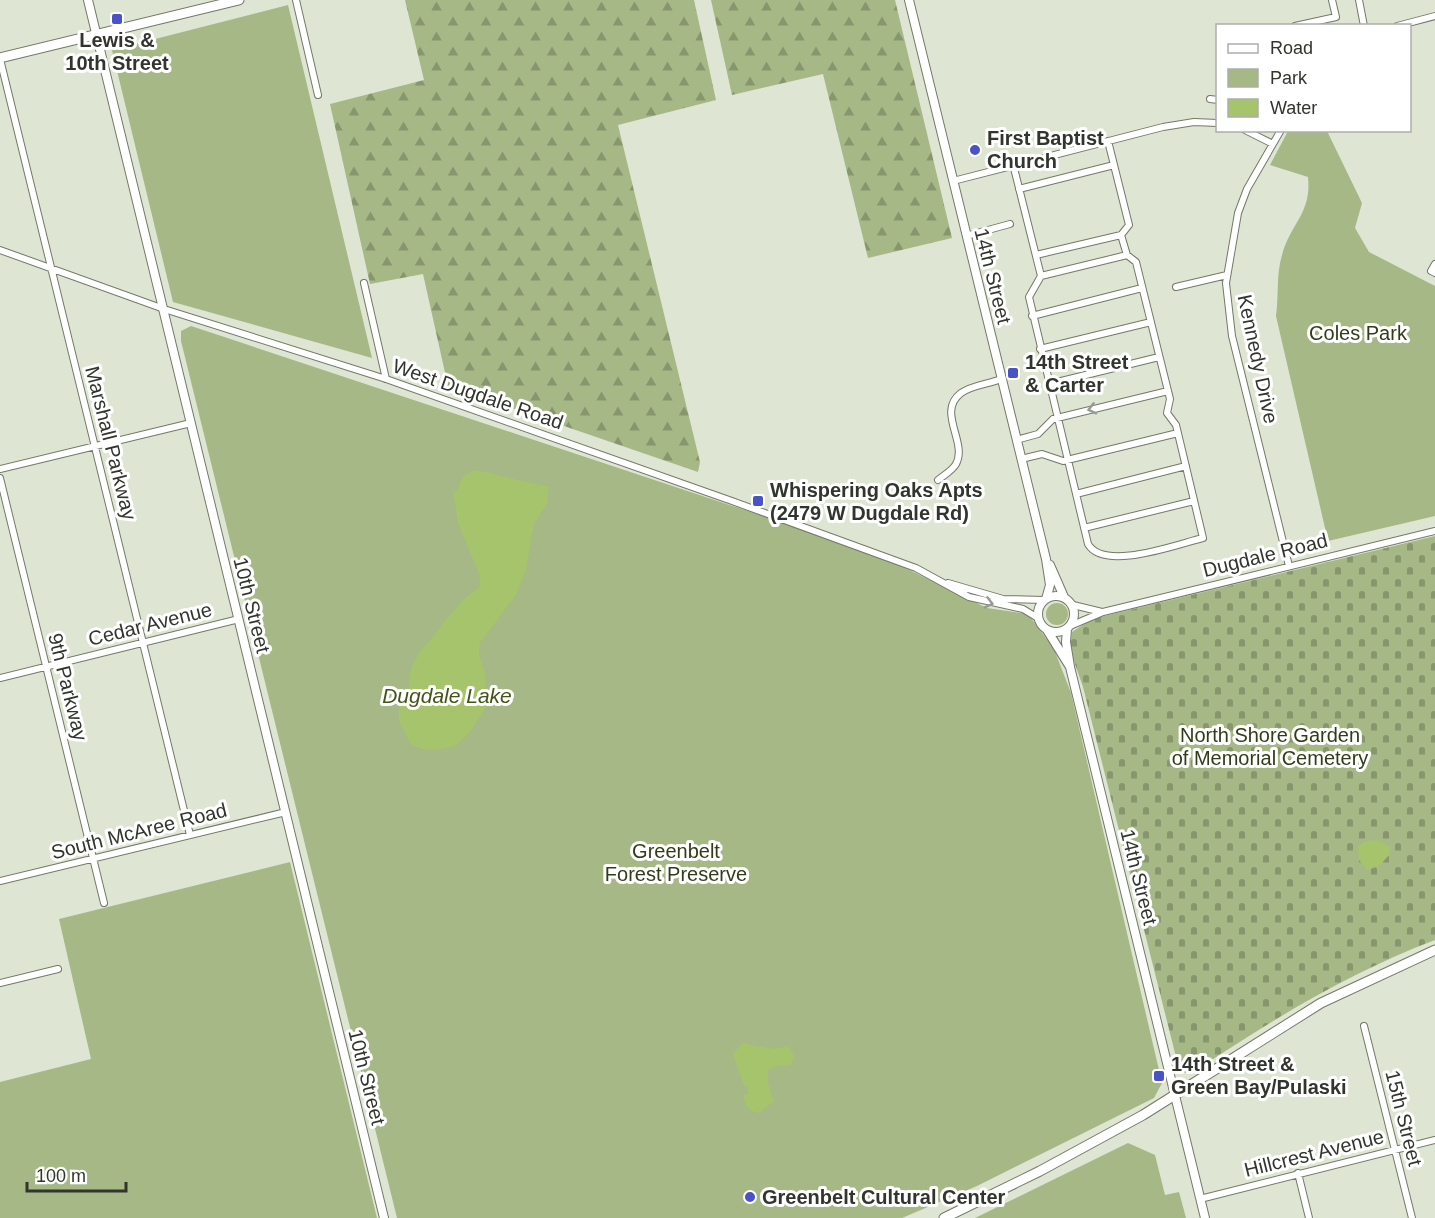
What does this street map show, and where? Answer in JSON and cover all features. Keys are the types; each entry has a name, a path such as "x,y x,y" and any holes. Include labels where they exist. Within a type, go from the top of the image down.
{"main road":[{"path":"0,58 239,0"},
{"path":"944,1218 1084,1148 1175,1095 1321,1003 1435,950"}],"street":[{"name":"10th Street","path":"88,0 384,1218"},
{"path":"296,0 318,94"},
{"name":"14th Street","path":"909,0 1046,558 1050,585 1045,599"},
{"path":"1332,0 1337,24"},
{"path":"1359,0 1364,24"},
{"path":"1405,24 1435,16"},
{"path":"1304,24 1336,17"},
{"name":"Marshall Parkway","path":"0,58 190,835"},
{"path":"953,181 1177,124 1216,123"},
{"path":"1249,132 1273,144"},
{"name":"Kennedy Drive","path":"1280,132 1247,189 1238,213 1227,275 1232,336 1289,566"},
{"path":"1036,255 1122,235 1129,225 1108,141"},
{"path":"1013,164 1041,276 1029,297 1040,349 1091,550 1109,557 1128,556 1203,538 1178,433 1167,413 1170,399 1136,262 1127,255 1122,235"},
{"path":"1019,189 1114,165"},
{"path":"966,236 1010,224"},
{"name":"West Dugdale Road","path":"0,250 164,309 386,379 818,532 916,568 941,581"},
{"path":"1041,276 1127,255"},
{"path":"1435,264 1431,271 1435,273"},
{"path":"1176,287 1227,275"},
{"path":"364,284 386,379"},
{"path":"1032,316 1142,288"},
{"path":"1040,349 1151,322"},
{"path":"1049,384 1160,357"},
{"path":"938,480 951,470 958,457 951,412 956,399 972,388 1001,379"},
{"path":"1016,440 1038,434 1049,421 1057,418 1168,391"},
{"path":"0,469 191,423"},
{"path":"1021,459 1042,454 1059,461 1178,433"},
{"path":"1076,494 1186,466"},
{"name":"9th Parkway","path":"0,478 104,903"},
{"path":"1084,528 1194,501"},
{"name":"Dugdale Road","path":"1069,628 1103,612 1435,531"},
{"name":"14th Street","path":"1046,558 1064,597"},
{"path":"941,581 1003,599 1045,599 1055,595 1064,597 1073,605 1103,612"},
{"path":"941,581 969,597 1027,610 1038,618 1047,630 1057,633 1069,628 1075,616 1073,605"},
{"path":"1038,618 1039,608 1045,599"},
{"name":"Cedar Avenue","path":"0,678 239,619"},
{"name":"14th Street","path":"1069,628 1066,642 1070,667 1205,1218"},
{"name":"14th Street","path":"1047,630 1070,667"},
{"name":"South McAree Road","path":"0,881 286,812"},
{"path":"0,983 58,969"},
{"name":"15th Street","path":"1364,1026 1412,1218"},
{"name":"Hillcrest Avenue","path":"1200,1199 1435,1140"},
{"path":"1298,1173 1309,1218"}],"green space":[{"path":"405,0 694,0 716,100 618,125 700,462 698,472 448,386 423,274 370,284 330,104 424,80"},
{"path":"711,0 895,0 952,238 868,258 823,74 732,95"},
{"path":"288,5 372,358 173,302 112,50"},
{"name":"Coles Park","path":"1287,132 1327,132 1362,203 1355,228 1369,252 1435,286 1435,516 1328,541 1276,316 1282,255 1307,200 1308,177 1270,165"},
{"name":"Greenbelt Forest Preserve","path":"191,326 877,554 987,608 1028,614 1054,649 1071,693 1162,1083 1154,1098 977,1186 902,1218 397,1218 181,341 181,331"},
{"name":"North Shore Garden of Memorial Cemetery","path":"1435,536 1435,940 1340,983 1280,1017 1192,1073 1185,1073 1178,1065 1083,687 1070,650 1072,632 1092,619"},
{"path":"1057,603 1065,606 1068,614 1065,622 1057,625 1049,622 1046,614 1049,606"},
{"path":"290,862 377,1218 0,1218 0,1082 91,1059 59,919"},
{"path":"1128,1143 1155,1155 1165,1195 1179,1192 1186,1218 975,1218"}],"water":[{"name":"Dugdale Lake","path":"476,470 549,487 547,503 534,524 526,570 516,595 480,643 479,654 485,674 487,705 470,732 454,747 435,750 422,749 411,744 399,722 399,709 409,687 411,668 419,653 465,598 480,587 480,576 458,523 453,493 458,490 464,477"},
{"path":"1378,840 1390,847 1390,854 1379,866 1367,870 1359,860 1358,847 1364,842"},
{"path":"742,1043 774,1049 788,1046 795,1057 790,1065 777,1066 768,1070 768,1083 774,1101 759,1113 752,1111 746,1105 743,1095 748,1095 748,1086 744,1086 733,1054"}],"place":[{"name":"Lewis & 10th Street","path":"117,19"},
{"name":"First Baptist Church","path":"975,150"},
{"name":"14th Street & Carter","path":"1013,373"},
{"name":"Whispering Oaks Apts (2479 W Dugdale Rd)","path":"758,501"},
{"name":"14th Street & Green Bay/Pulaski","path":"1159,1076"},
{"name":"Greenbelt Cultural Center","path":"750,1197"}]}
